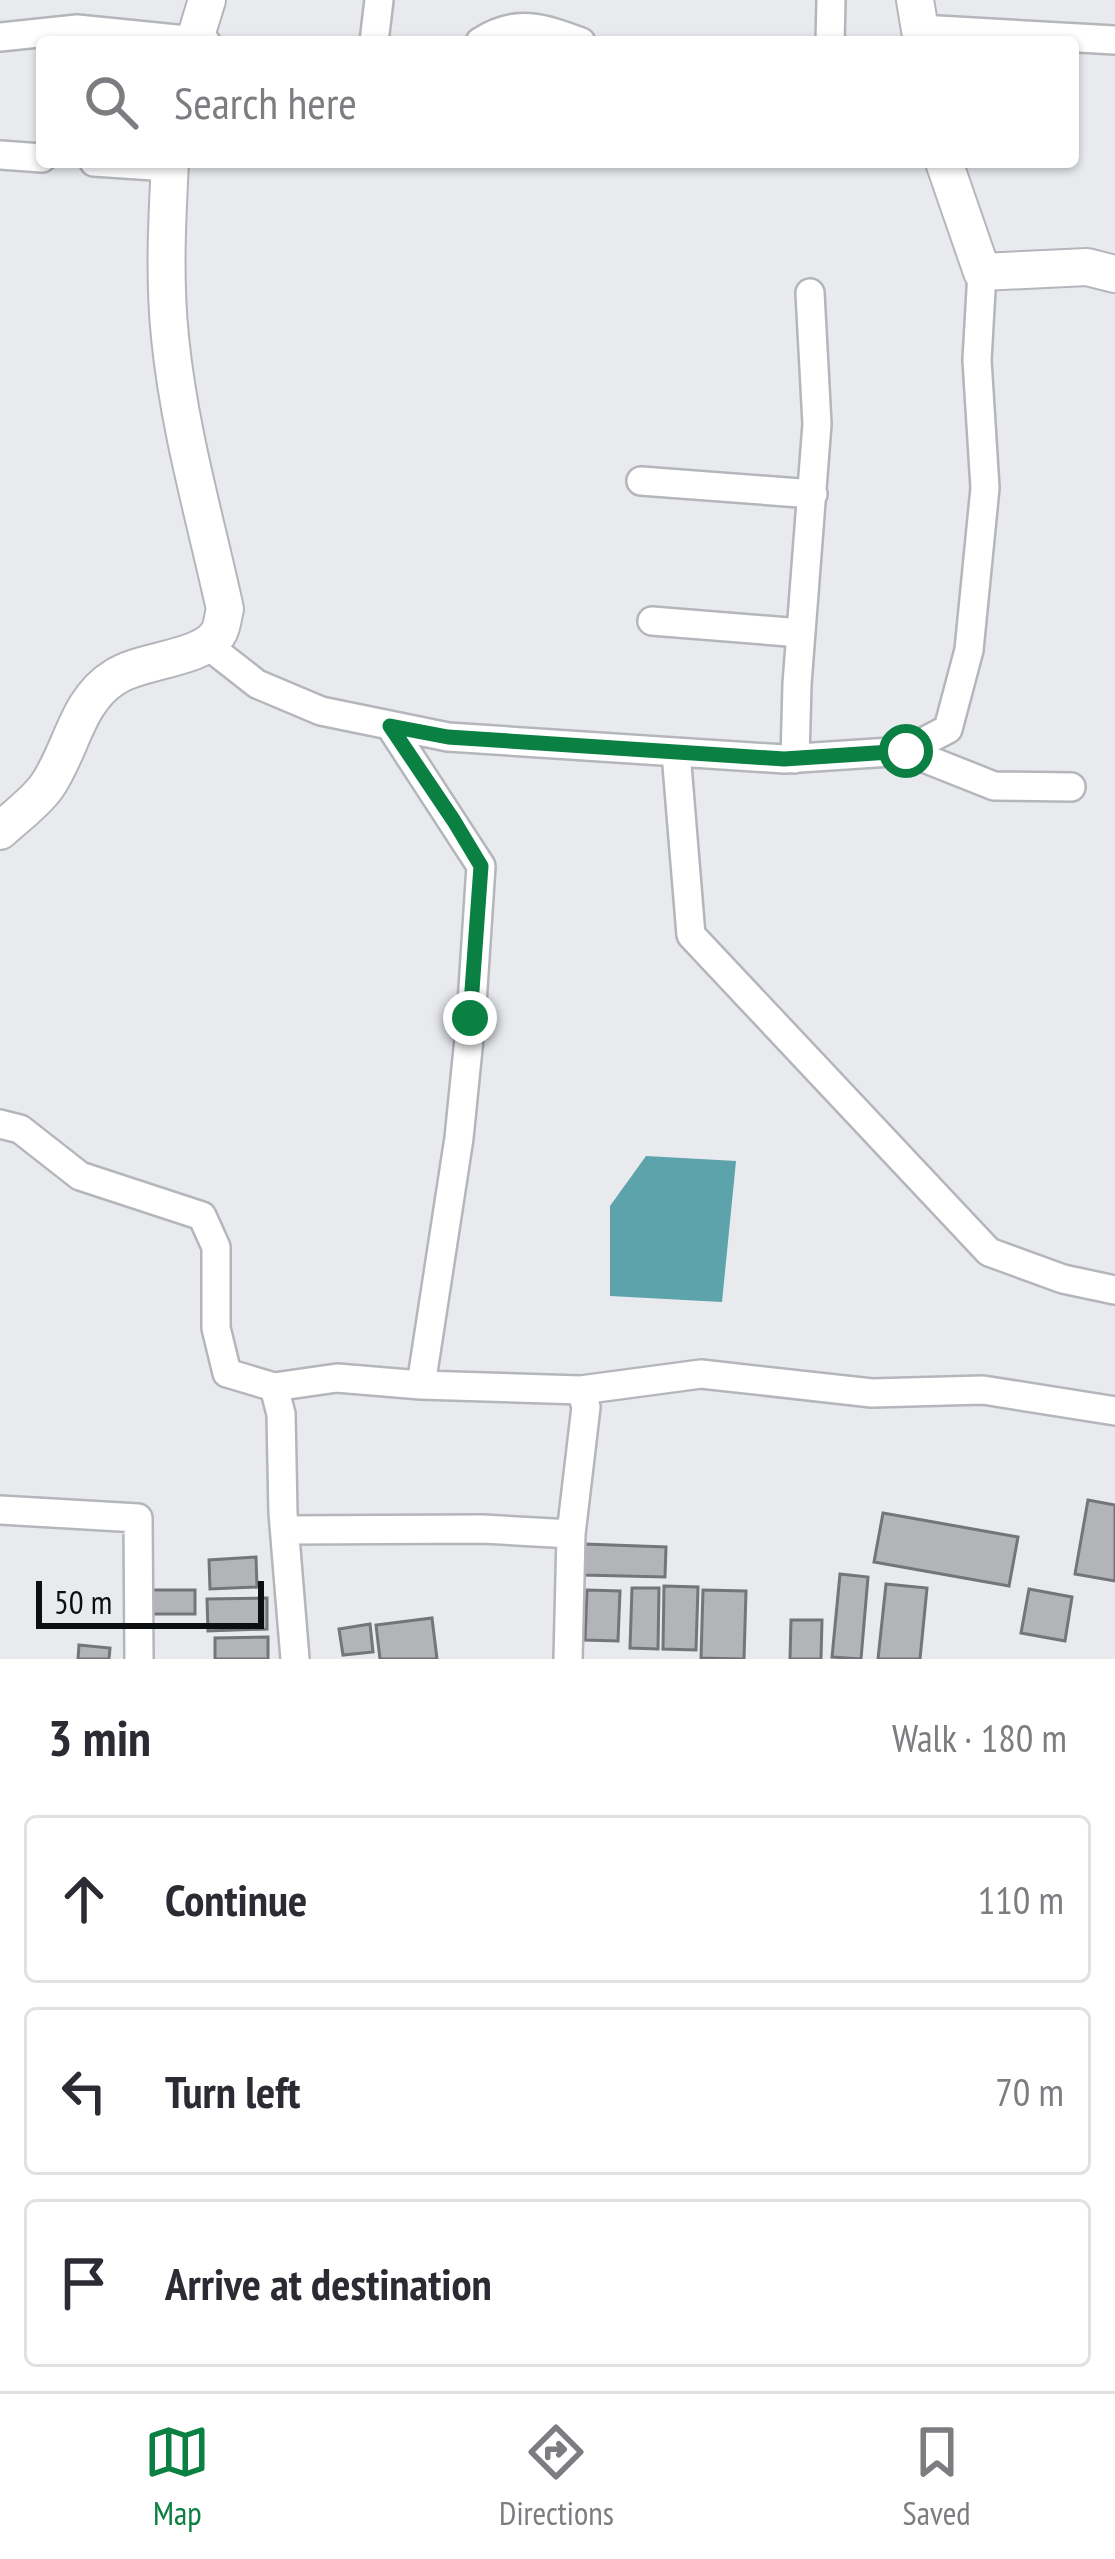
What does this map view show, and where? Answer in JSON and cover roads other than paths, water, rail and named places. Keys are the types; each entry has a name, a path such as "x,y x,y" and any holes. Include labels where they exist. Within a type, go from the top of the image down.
{"street":[{"path":"199,36 207,0"},
{"path":"375,36 379,0"},
{"path":"830,36 831,0"},
{"path":"919,24 1066,36"},
{"path":"491,36 510,26 534,26 563,36"},
{"path":"0,37 77,28 151,36"},
{"path":"1079,37 1115,40"},
{"path":"0,155 36,158"},
{"path":"0,831 45,789 96,691 139,665 175,658 206,644 217,636 225,608 180,415 165,251 169,168"},
{"path":"206,644 257,684 321,711 448,737 794,759 906,751 948,729 969,650 985,488 977,360 982,272 946,168"},
{"path":"982,272 1087,267 1115,274"},
{"path":"794,759 818,424 810,292"},
{"path":"640,481 813,494"},
{"path":"652,622 801,633"},
{"path":"390,726 481,866 459,1138 421,1385"},
{"path":"906,751 994,786 1071,787"},
{"path":"676,753 691,935 989,1252 1063,1279 1115,1289"},
{"path":"0,1124 20,1129 80,1176 202,1216 216,1247 216,1328 227,1373 274,1387 337,1378 581,1390 701,1374 872,1393 983,1390 1115,1411"},
{"path":"274,1387 281,1414 295,1659"},
{"path":"568,1659 571,1534 586,1407 581,1390"},
{"path":"0,1510 138,1517 140,1659"},
{"path":"285,1530 482,1529 571,1534"}],"water":[{"path":"646,1156 736,1161 722,1302 610,1296 610,1206"}]}
